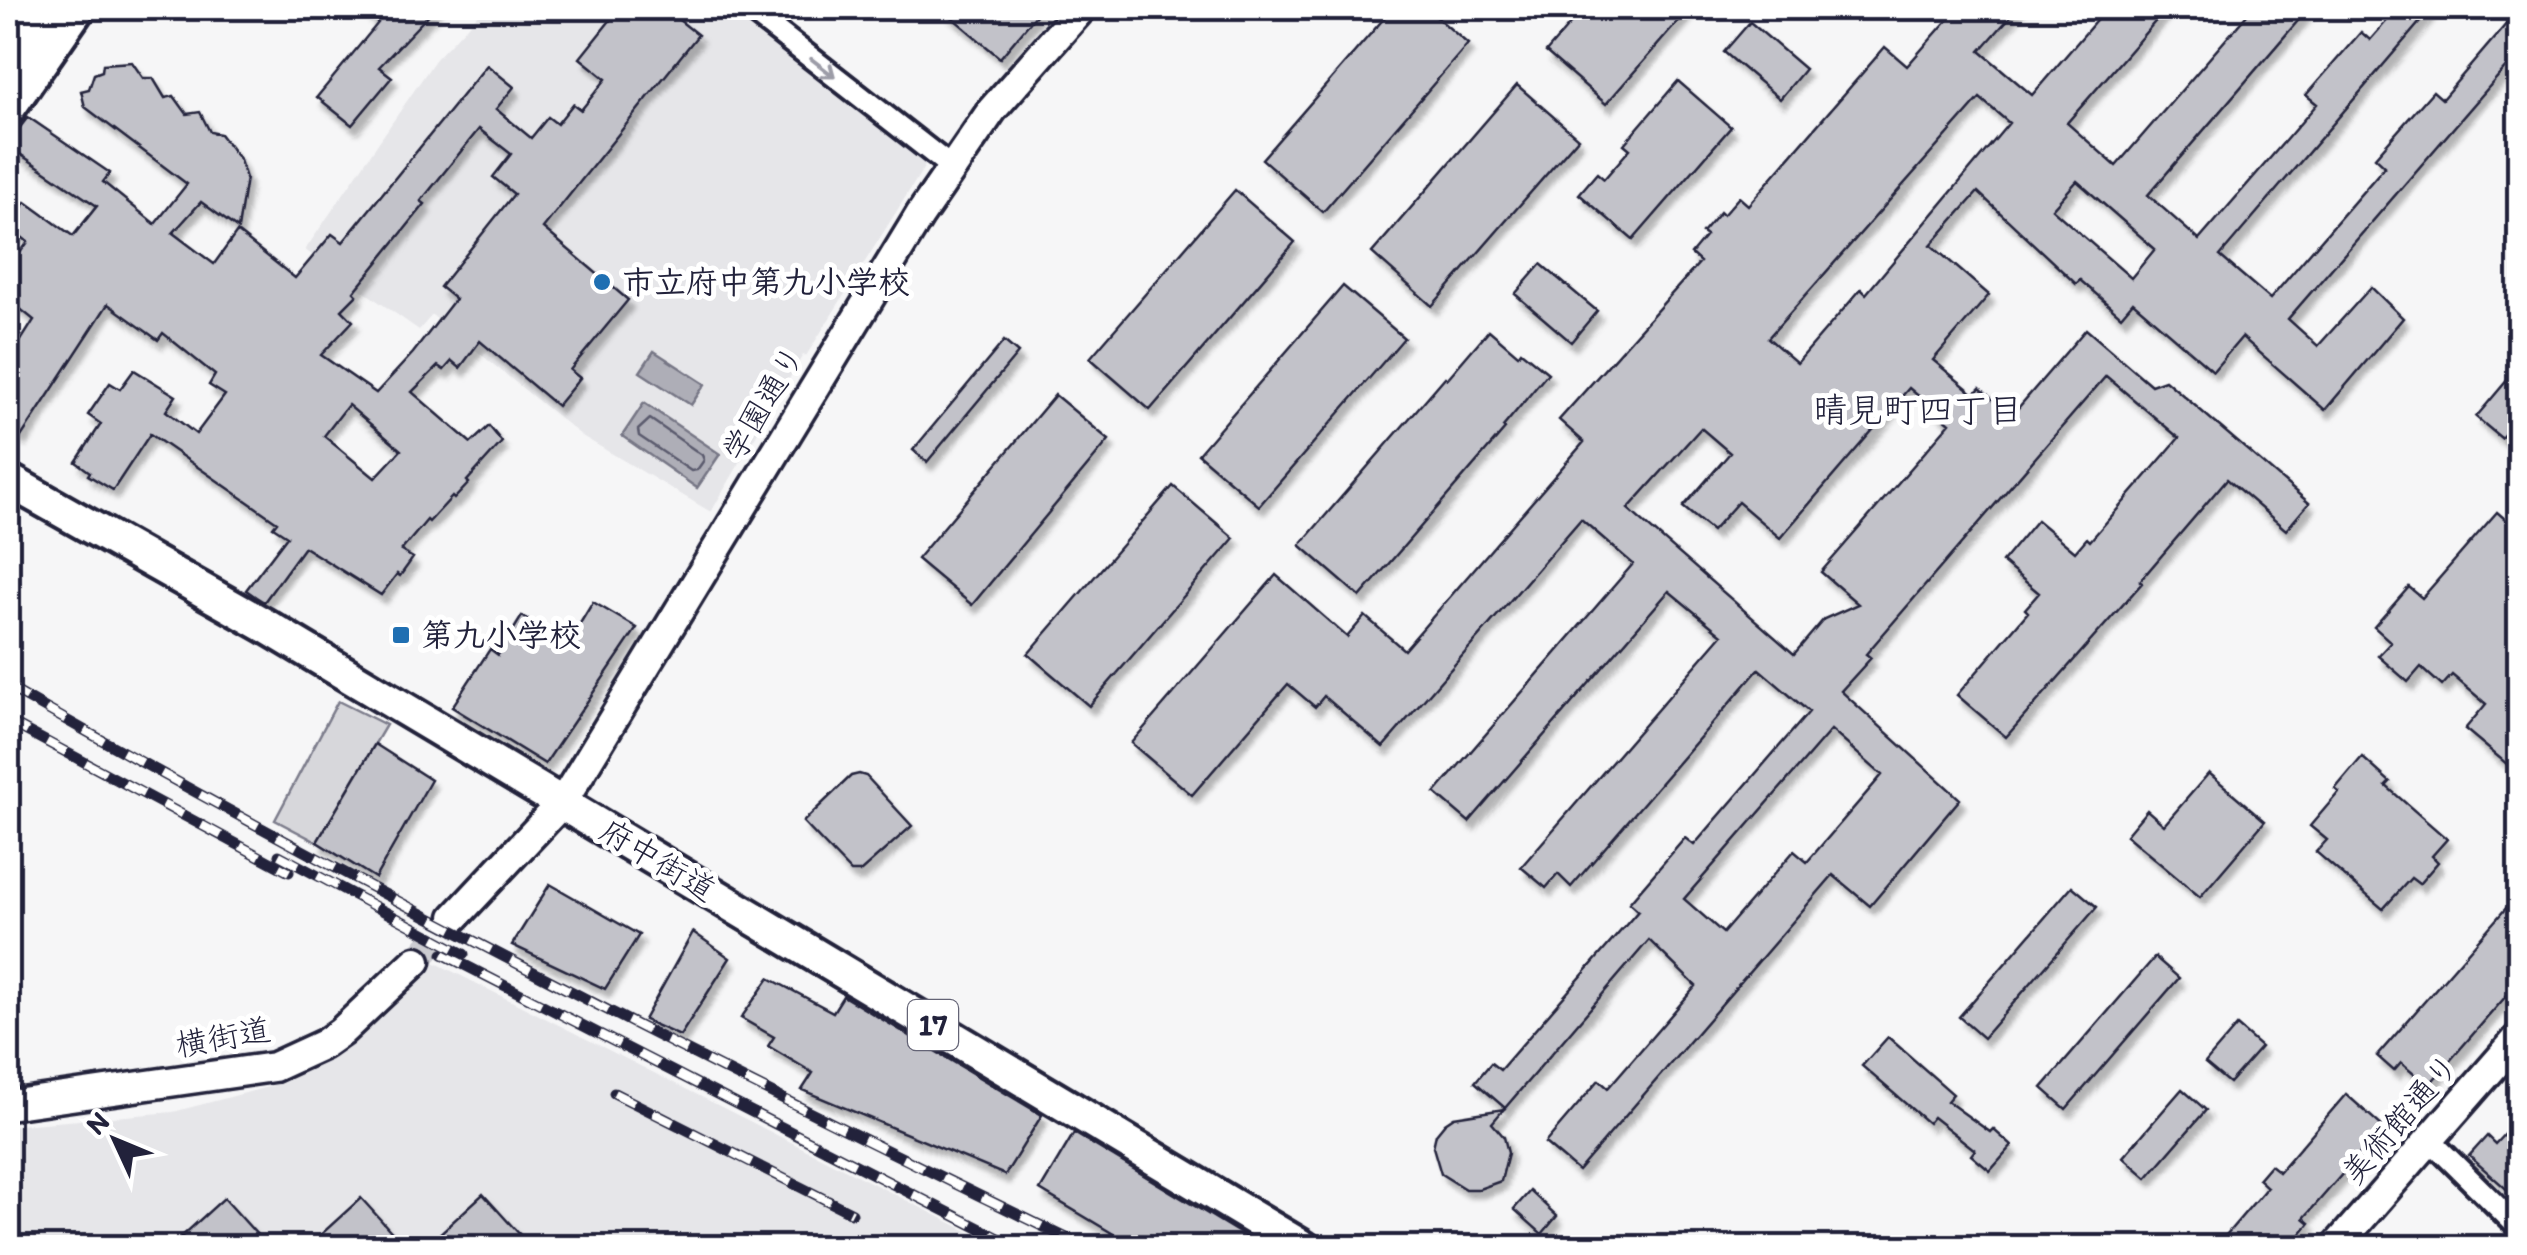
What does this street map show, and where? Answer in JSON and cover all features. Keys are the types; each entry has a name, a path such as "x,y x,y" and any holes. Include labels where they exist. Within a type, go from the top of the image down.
{"main road":[{"path":"8,58 43,8"},
{"path":"8,109 78,8"},
{"name":"府中街道","path":"8,480 266,626 1304,1248"}],"street":[{"path":"747,8 951,167"},
{"name":"学園通り","path":"562,803 951,167 1015,82 1082,8"},
{"path":"455,917 562,803"},
{"name":"横街道","path":"8,1105 274,1067 341,1032 416,961"},
{"name":"美術館通り","path":"2335,1248 2520,1036"},
{"path":"2429,1138 2520,1228"}],"shaded area":[{"name":"市立府中第九小学校","path":"484,8 737,8 928,161 806,356 803,355 711,512 582,436 432,315 419,330 305,250 435,60"},
{"path":"338,701 386,725 317,842 275,820"},
{"path":"430,960 999,1247 8,1248 8,1126 173,1112 283,1083 328,1059 359,1035"}],"water":[{"path":"654,351 705,384 691,405 640,372"},
{"path":"644,403 720,454 697,488 622,436"}],"building":[{"path":"361,8 435,8 379,67 392,77 352,125 317,97 378,23"},
{"path":"620,8 664,8 698,35 543,228 628,300 570,370 580,378 557,406 480,341 460,368 452,361 444,370 438,366 412,392 471,443 489,426 502,442 469,483 427,520 401,551 413,558 381,595 304,547 264,602 256,597 246,590 287,536 273,527 277,522 150,434 113,490 88,475 90,472 76,462 101,424 88,415 110,383 120,389 134,370 176,396 166,411 196,434 225,395 209,385 215,375 163,333 158,340 108,304 21,437 8,429 8,361 34,320 8,299 8,269 28,242 8,226 26,202 73,236 97,206 8,143 28,117 110,173 103,182 155,224 187,184 85,107 81,91 89,89 103,64 132,62 143,78 153,78 165,98 174,96 187,114 200,112 210,132 220,134 240,160 246,178 238,229 201,202 173,233 214,264 237,232 295,278 332,234 343,242 487,65 514,87 496,109 531,138 548,117 557,124 573,104 581,110 606,79 580,58","holes":["479,129 511,154 493,177 514,194 440,287 455,299 376,393 321,355 353,321 342,310 357,295 354,292","348,405 401,450 375,478 324,436"]},
{"path":"941,8 1042,8 1000,58"},
{"path":"1393,8 1426,8 1468,44 1323,212 1262,159"},
{"path":"1584,8 1690,8 1606,104 1546,52"},
{"path":"1958,8 2018,8 1980,51 2032,95 2107,8 2167,8 2067,123 2116,166 2253,8 2309,8 2148,195 2199,240 2317,104 2306,95 2361,32 2370,40 2398,8 2432,8 2220,256 2270,299 2385,166 2375,157 2433,91 2442,99 2520,8 2520,51 2288,319 2318,346 2371,287 2403,318 2325,410 2242,337 2213,371 2133,302 2121,316 2080,280 2076,284 1978,192 1931,245 1989,295 1933,360 1974,394 1980,388 2012,415 2086,329 2151,385 2165,380 2309,503 2286,530 2227,479 2142,583 2006,737 1957,695 2028,612 2025,609 2039,593 2002,562 2037,520 2075,552 2087,538 2090,541 2179,438 2106,376 1866,654 1871,658 1841,691 1960,799 1870,906 1833,875 1578,1171 1545,1143 1599,1080 1608,1088 1696,986 1649,940 1505,1108 1475,1082 1491,1063 1500,1070 1638,911 1629,903 1685,838 1694,845 1809,712 1759,669 1571,887 1558,874 1546,888 1521,867 1722,635 1669,591 1469,822 1435,793 1633,564 1581,519 1383,747 1324,696 1315,707 1288,684 1192,795 1131,743 1276,575 1347,637 1365,616 1404,650 1584,442 1559,420 1700,262 1691,254 1720,212 1723,215 1739,197 1748,205 1885,47 1907,66","holes":["1980,98 2009,123 1866,294 1861,289 1797,363 1768,338","2077,181 2155,249 2131,278 2052,209","1909,388 1950,423 1821,572 1858,604 1824,619 1794,654 1628,509 1701,428 1730,453 1683,507 1712,531 1738,502 1780,538","1831,730 1882,775 1807,862 1794,851 1723,933 1684,899"]},
{"path":"1750,22 1805,69 1780,99 1724,52"},
{"path":"1678,81 1731,127 1633,240 1579,194 1597,173 1604,179 1630,149 1624,144"},
{"path":"1517,85 1578,138 1432,306 1372,253"},
{"path":"1235,190 1295,242 1150,410 1090,358"},
{"path":"1541,264 1597,311 1571,342 1515,294"},
{"path":"1343,286 1404,338 1259,506 1198,454"},
{"path":"1489,330 1518,355 1521,351 1548,373 1505,429 1360,597 1300,545"},
{"path":"1004,341 1018,353 927,462 913,450"},
{"path":"2520,365 2520,416 2501,438 2476,417"},
{"path":"1055,395 1109,440 972,605 917,559"},
{"path":"1173,486 1234,538 1089,706 1028,654"},
{"path":"2497,512 2520,532 2520,775 2465,729 2486,704 2452,675 2442,686 2421,667 2408,682 2378,656 2391,642 2374,627 2409,587 2422,598"},
{"path":"593,602 637,628 545,764 452,707 490,649 498,655 522,616 567,645"},
{"path":"375,744 431,780 375,878 317,842"},
{"path":"2362,757 2390,782 2386,786 2447,839 2432,856 2438,862 2419,884 2411,878 2383,909 2316,852 2327,840 2310,826"},
{"path":"2209,773 2265,821 2200,897 2126,835 2147,810 2164,825"},
{"path":"851,776 866,776 912,826 860,872 851,872 803,822"},
{"path":"550,884 639,935 605,989 512,945"},
{"path":"2072,886 2097,907 1983,1038 1959,1017"},
{"path":"2520,892 2520,980 2428,1086 2401,1063 2394,1071 2377,1056"},
{"path":"693,932 730,958 680,1036 644,1020"},
{"path":"2155,957 2179,978 2066,1109 2042,1088"},
{"path":"769,978 833,1012 843,996 1042,1115 1005,1175 802,1090 813,1073 768,1046 774,1037 741,1018"},
{"path":"2237,1026 2261,1047 2229,1083 2205,1063"},
{"path":"1888,1037 1953,1094 1947,1101 1990,1132 1993,1129 2012,1146 1990,1171 1971,1155 1975,1150 1933,1117 1928,1123 1862,1066"},
{"path":"2182,1089 2206,1110 2147,1178 2123,1157"},
{"path":"2346,1094 2383,1127 2304,1218 2310,1223 2289,1248 2215,1248 2267,1187 2258,1179 2270,1165 2279,1172"},
{"path":"1504,1109 1492,1123 1504,1137 1508,1153 1501,1181 1479,1189 1465,1189 1441,1174 1433,1147 1436,1134 1445,1123 1454,1117"},
{"path":"2520,1117 2520,1201 2469,1156 2487,1136 2495,1144"},
{"path":"1074,1133 1264,1248 1137,1248 1040,1190"},
{"path":"1530,1191 1557,1216 1542,1234 1514,1209"},
{"path":"483,1194 532,1248 424,1248"},
{"path":"224,1198 269,1248 169,1248"},
{"path":"361,1198 406,1248 306,1248"}],"tunnel":[{"path":"416,961 455,917"}],"railway":[{"path":"8,687 274,835 542,976 1087,1248"},
{"path":"8,721 289,872"},
{"path":"279,855 464,954"},
{"path":"443,954 1018,1248"},
{"path":"614,1093 852,1213"}],"place":[{"name":"市立府中第九小学校","path":"602,282"},
{"name":"第九小学校","path":"401,635"}],"district":[{"name":"晴見町四丁目","path":"1918,410"}]}
